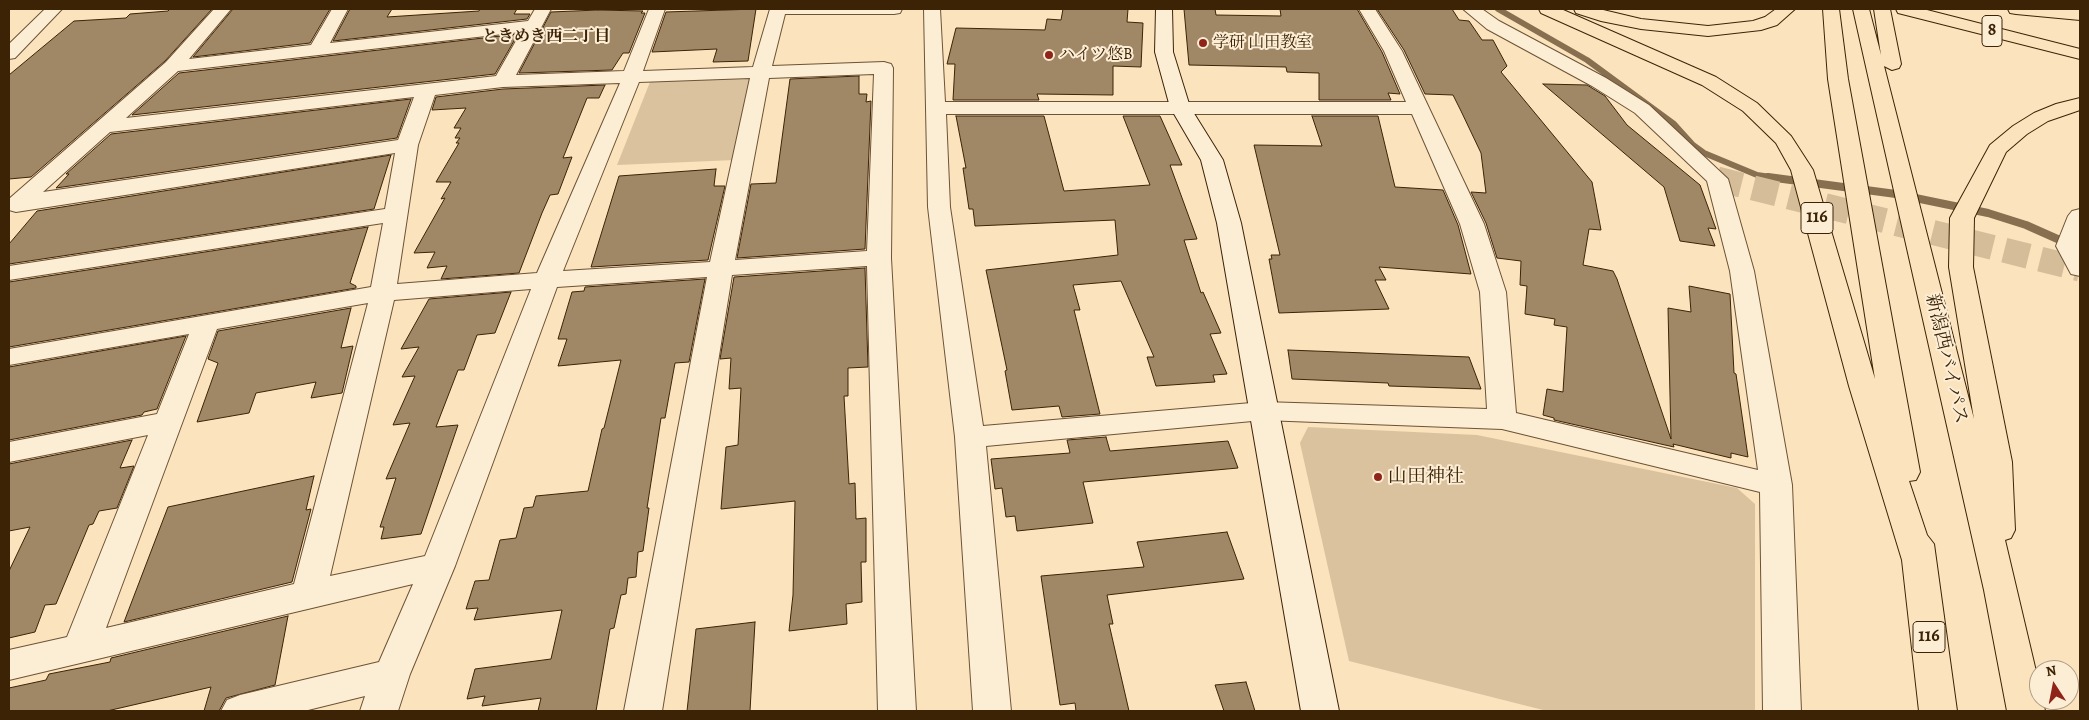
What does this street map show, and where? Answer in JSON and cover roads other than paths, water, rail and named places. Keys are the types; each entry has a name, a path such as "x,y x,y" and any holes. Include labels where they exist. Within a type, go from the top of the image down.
{"highway":[{"name":"116","path":"1546,9 1708,81 1750,108 1784,140 1802,170 1813,203 1863,386 1920,562"},
{"path":"1582,9 1607,17 1641,24 1708,31 1755,26 1771,21 1787,9"},
{"name":"116","path":"1831,9 1840,89 1920,562 1938,711"},
{"name":"新潟西バイパス","path":"1861,9 2001,590 2026,711"},
{"name":"8","path":"1904,9 2080,54"},
{"name":"8","path":"1932,9 2080,46"},
{"name":"8","path":"1969,9 2080,37"},
{"path":"2016,9 2080,15"},
{"path":"1882,10 1895,80 1889,123"},
{"path":"2008,29 2080,42"},
{"path":"2001,590 1997,462 1961,267 1962,218 1997,150 2020,130 2041,117 2062,108 2080,104"}],"street":[{"path":"9,54 54,9"},
{"path":"13,207 173,66 223,9"},
{"path":"318,50 340,9"},
{"path":"503,81 543,9"},
{"path":"379,711 392,674 438,566 547,280 632,76 657,9"},
{"path":"643,711 721,268 762,72 778,9 894,9"},
{"path":"932,9 938,208 970,436 992,711"},
{"path":"1164,9 1164,52 1180,107 1212,160 1229,223 1320,711"},
{"path":"1367,9 1392,51 1420,108 1472,224 1493,292 1502,419"},
{"path":"1471,9 1493,25 1599,82 1642,109 1717,179 1742,271 1776,485 1782,711"},
{"path":"173,66 532,26"},
{"path":"104,127 503,81 884,68 879,258 897,711"},
{"path":"309,594 382,293 407,145 427,89"},
{"path":"935,108 1420,108"},
{"path":"13,207 407,145"},
{"path":"9,273 396,214"},
{"path":"2080,216 2068,246 2080,269"},
{"path":"9,357 382,293 879,258"},
{"path":"80,648 207,322"},
{"path":"970,436 1263,410 1502,419 1776,485"},
{"path":"9,452 168,422"},
{"path":"9,664 438,566"},
{"path":"240,711 392,674"}],"waterway":[{"path":"1498,9 1587,60 1674,124 1693,145 1704,153 1757,175 1777,178"},
{"path":"1768,177 1896,194 1988,213 2026,225 2080,249"}],"tunnel":[{"path":"1717,179 2080,269"}],"place":[{"name":"学研 山田教室","path":"1203,43"},
{"name":"ハイツ悠B","path":"1049,55"},
{"name":"山田神社","path":"1378,477"}],"district":[{"name":"ときめき西二丁目","path":"546,37"}]}
